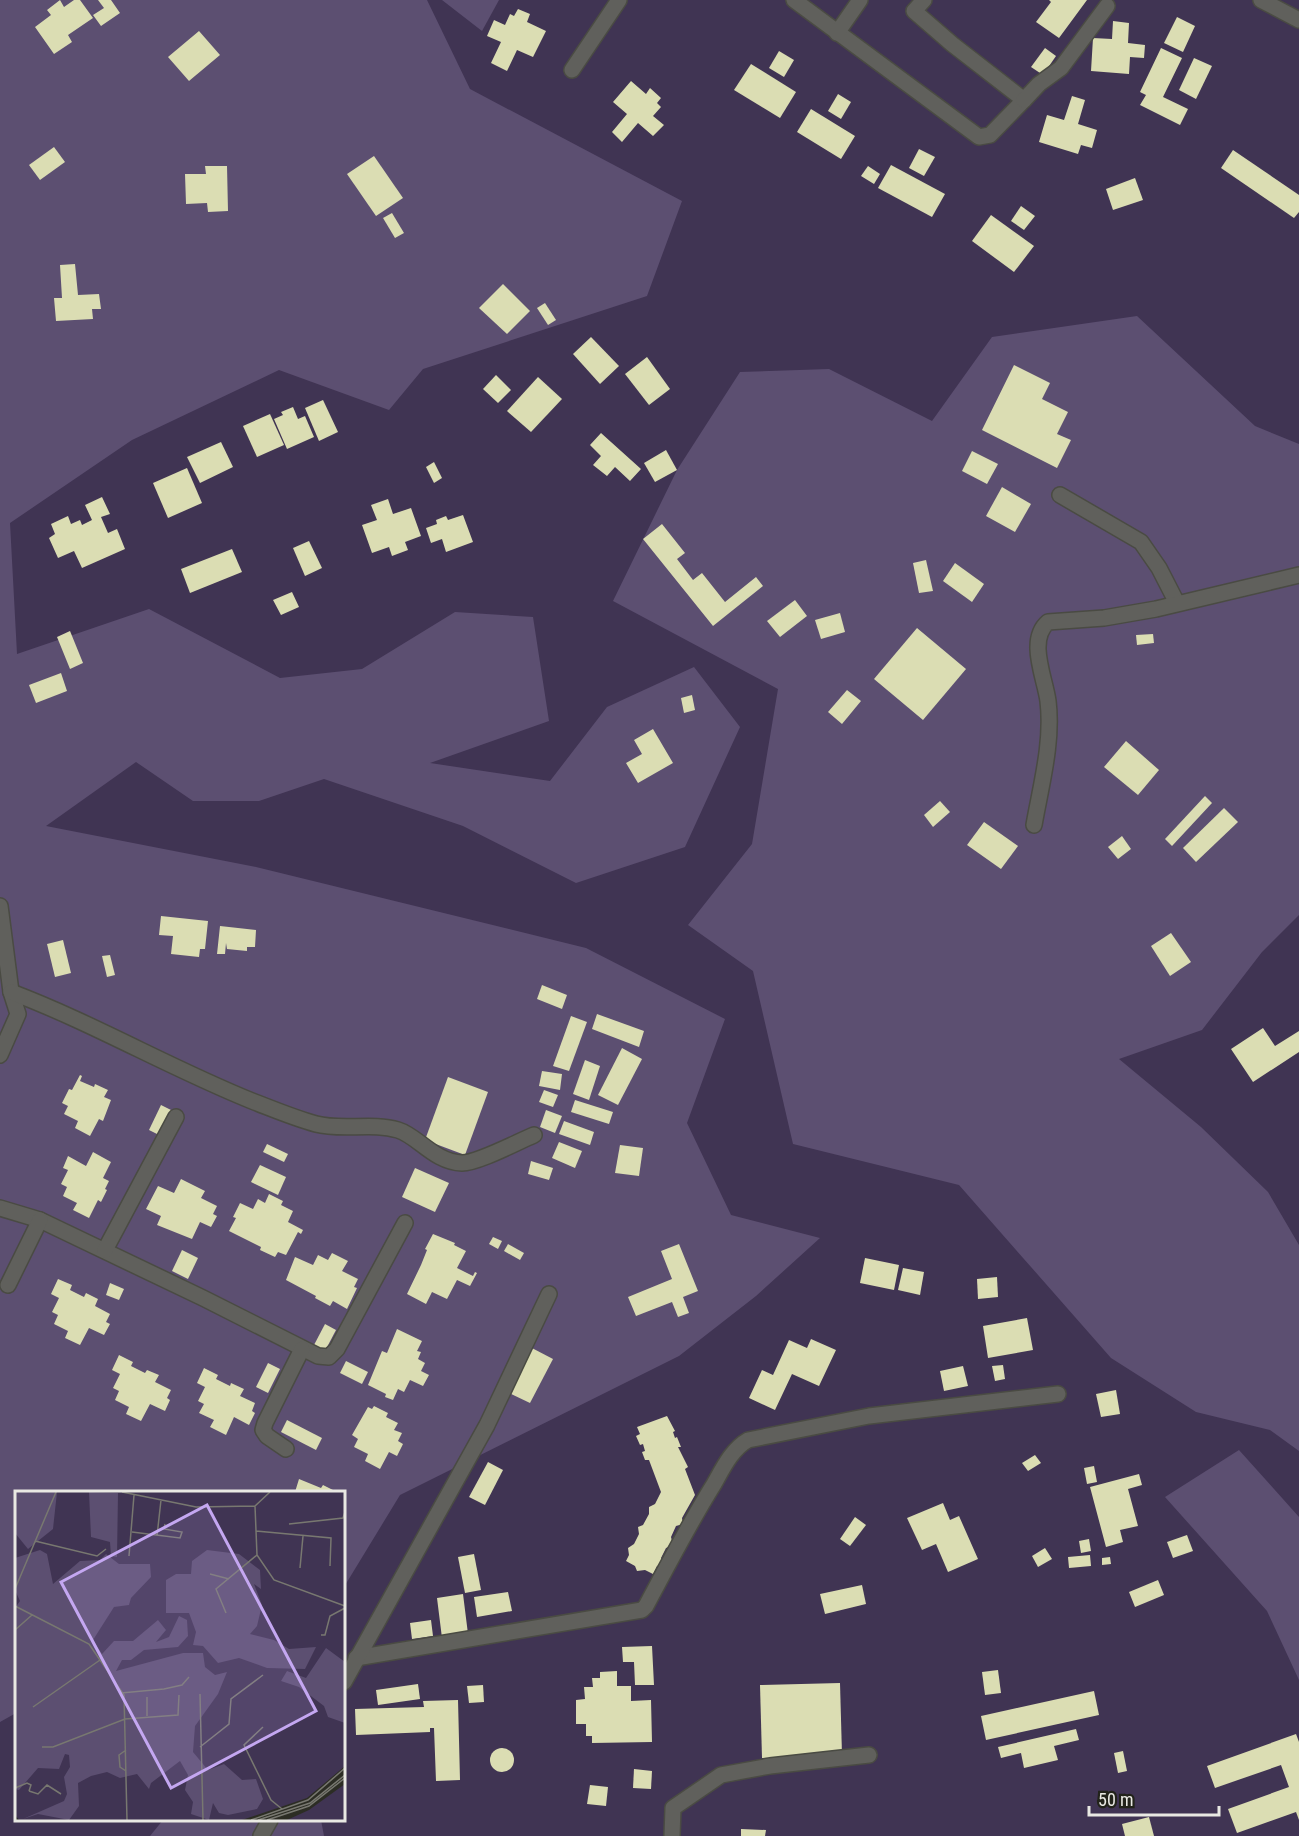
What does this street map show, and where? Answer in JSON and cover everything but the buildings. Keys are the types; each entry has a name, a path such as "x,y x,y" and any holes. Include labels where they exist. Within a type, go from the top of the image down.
{"street":[{"path":"572,70 619,0"},
{"path":"794,0 979,137 990,135 1040,84 1061,68 1107,6"},
{"path":"837,33 860,0"},
{"path":"924,0 914,11 1024,100"},
{"path":"1261,0 1299,20"},
{"path":"1060,495 1140,542 1159,568 1177,603"},
{"path":"1034,825 1050,721 1038,649 1038,636 1048,622 1104,618 1156,609 1299,575"},
{"path":"0,906 10,992 18,1014 0,1055"},
{"path":"10,992 44,1004 204,1081 273,1109 318,1124 361,1128 384,1127 400,1130 427,1150 462,1163 479,1159 534,1135"},
{"path":"105,1250 176,1117"},
{"path":"0,1208 40,1220 302,1349 318,1356 329,1357 337,1349 405,1223"},
{"path":"9,1285 40,1220"},
{"path":"345,1680 487,1425 549,1293"},
{"path":"286,1449 267,1436 263,1430 302,1349"},
{"path":"356,1658 642,1610 683,1532 722,1469 740,1444 748,1440 869,1416 1058,1394"},
{"path":"672,1836 674,1808 722,1775 770,1766 869,1755"},
{"path":"261,1836 269,1821"}],"shaded area":[{"path":"0,0 1299,0 1299,1836 0,1836"},
{"path":"0,0 427,0 470,89 682,201 647,296 423,369 389,410 279,370 132,440 10,523 17,654 149,609 280,678 362,669 455,612 533,617 549,721 430,763 550,781 607,707 694,667 740,727 685,847 576,883 463,826 324,779 259,801 193,801 136,762 46,826 256,867 586,948 725,1019 687,1123 731,1215 820,1238 756,1296 679,1356 400,1495 345,1585 345,1491 15,1491 15,1714 0,1722"},
{"path":"442,0 499,0 482,31"},
{"path":"1137,316 1255,426 1299,444 1299,915 1262,952 1202,1030 1119,1059 1201,1127 1268,1192 1299,1245 1299,1451 1270,1430 1196,1412 1111,1358 959,1185 793,1144 753,971 688,925 752,844 778,689 613,601 677,470 740,372 829,369 932,421 992,337"},
{"path":"1239,1450 1299,1517 1299,1680 1267,1611 1165,1497"},
{"path":"162,1821 321,1821 324,1836 150,1836"}]}
